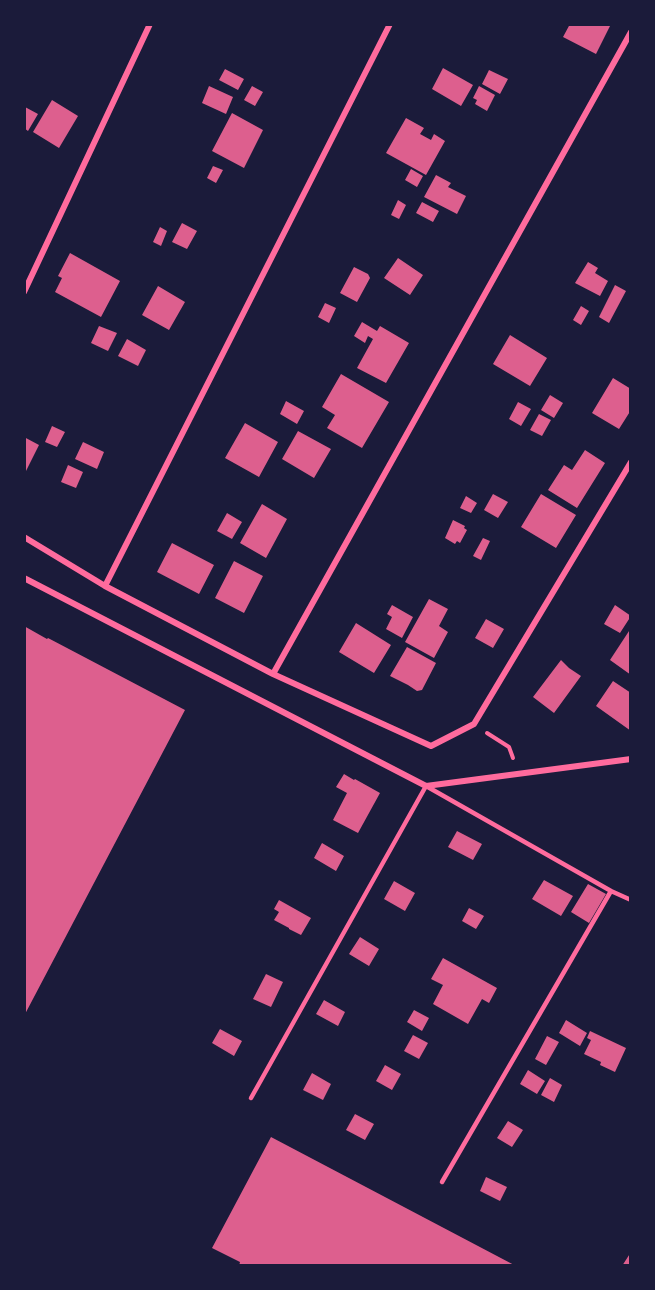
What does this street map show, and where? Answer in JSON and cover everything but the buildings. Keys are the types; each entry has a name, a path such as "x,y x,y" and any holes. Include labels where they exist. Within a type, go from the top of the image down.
{"street":[{"path":"24,292 150,24"},
{"path":"105,586 390,24"},
{"path":"273,674 631,32"},
{"path":"24,537 105,586 273,674 431,746 474,724 631,462"},
{"path":"24,578 426,786 631,759"}],"lane":[{"path":"252,1098 426,786 611,891 631,900"},
{"path":"442,1182 611,891"}],"path":[{"path":"474,724 509,747 520,773"}]}
